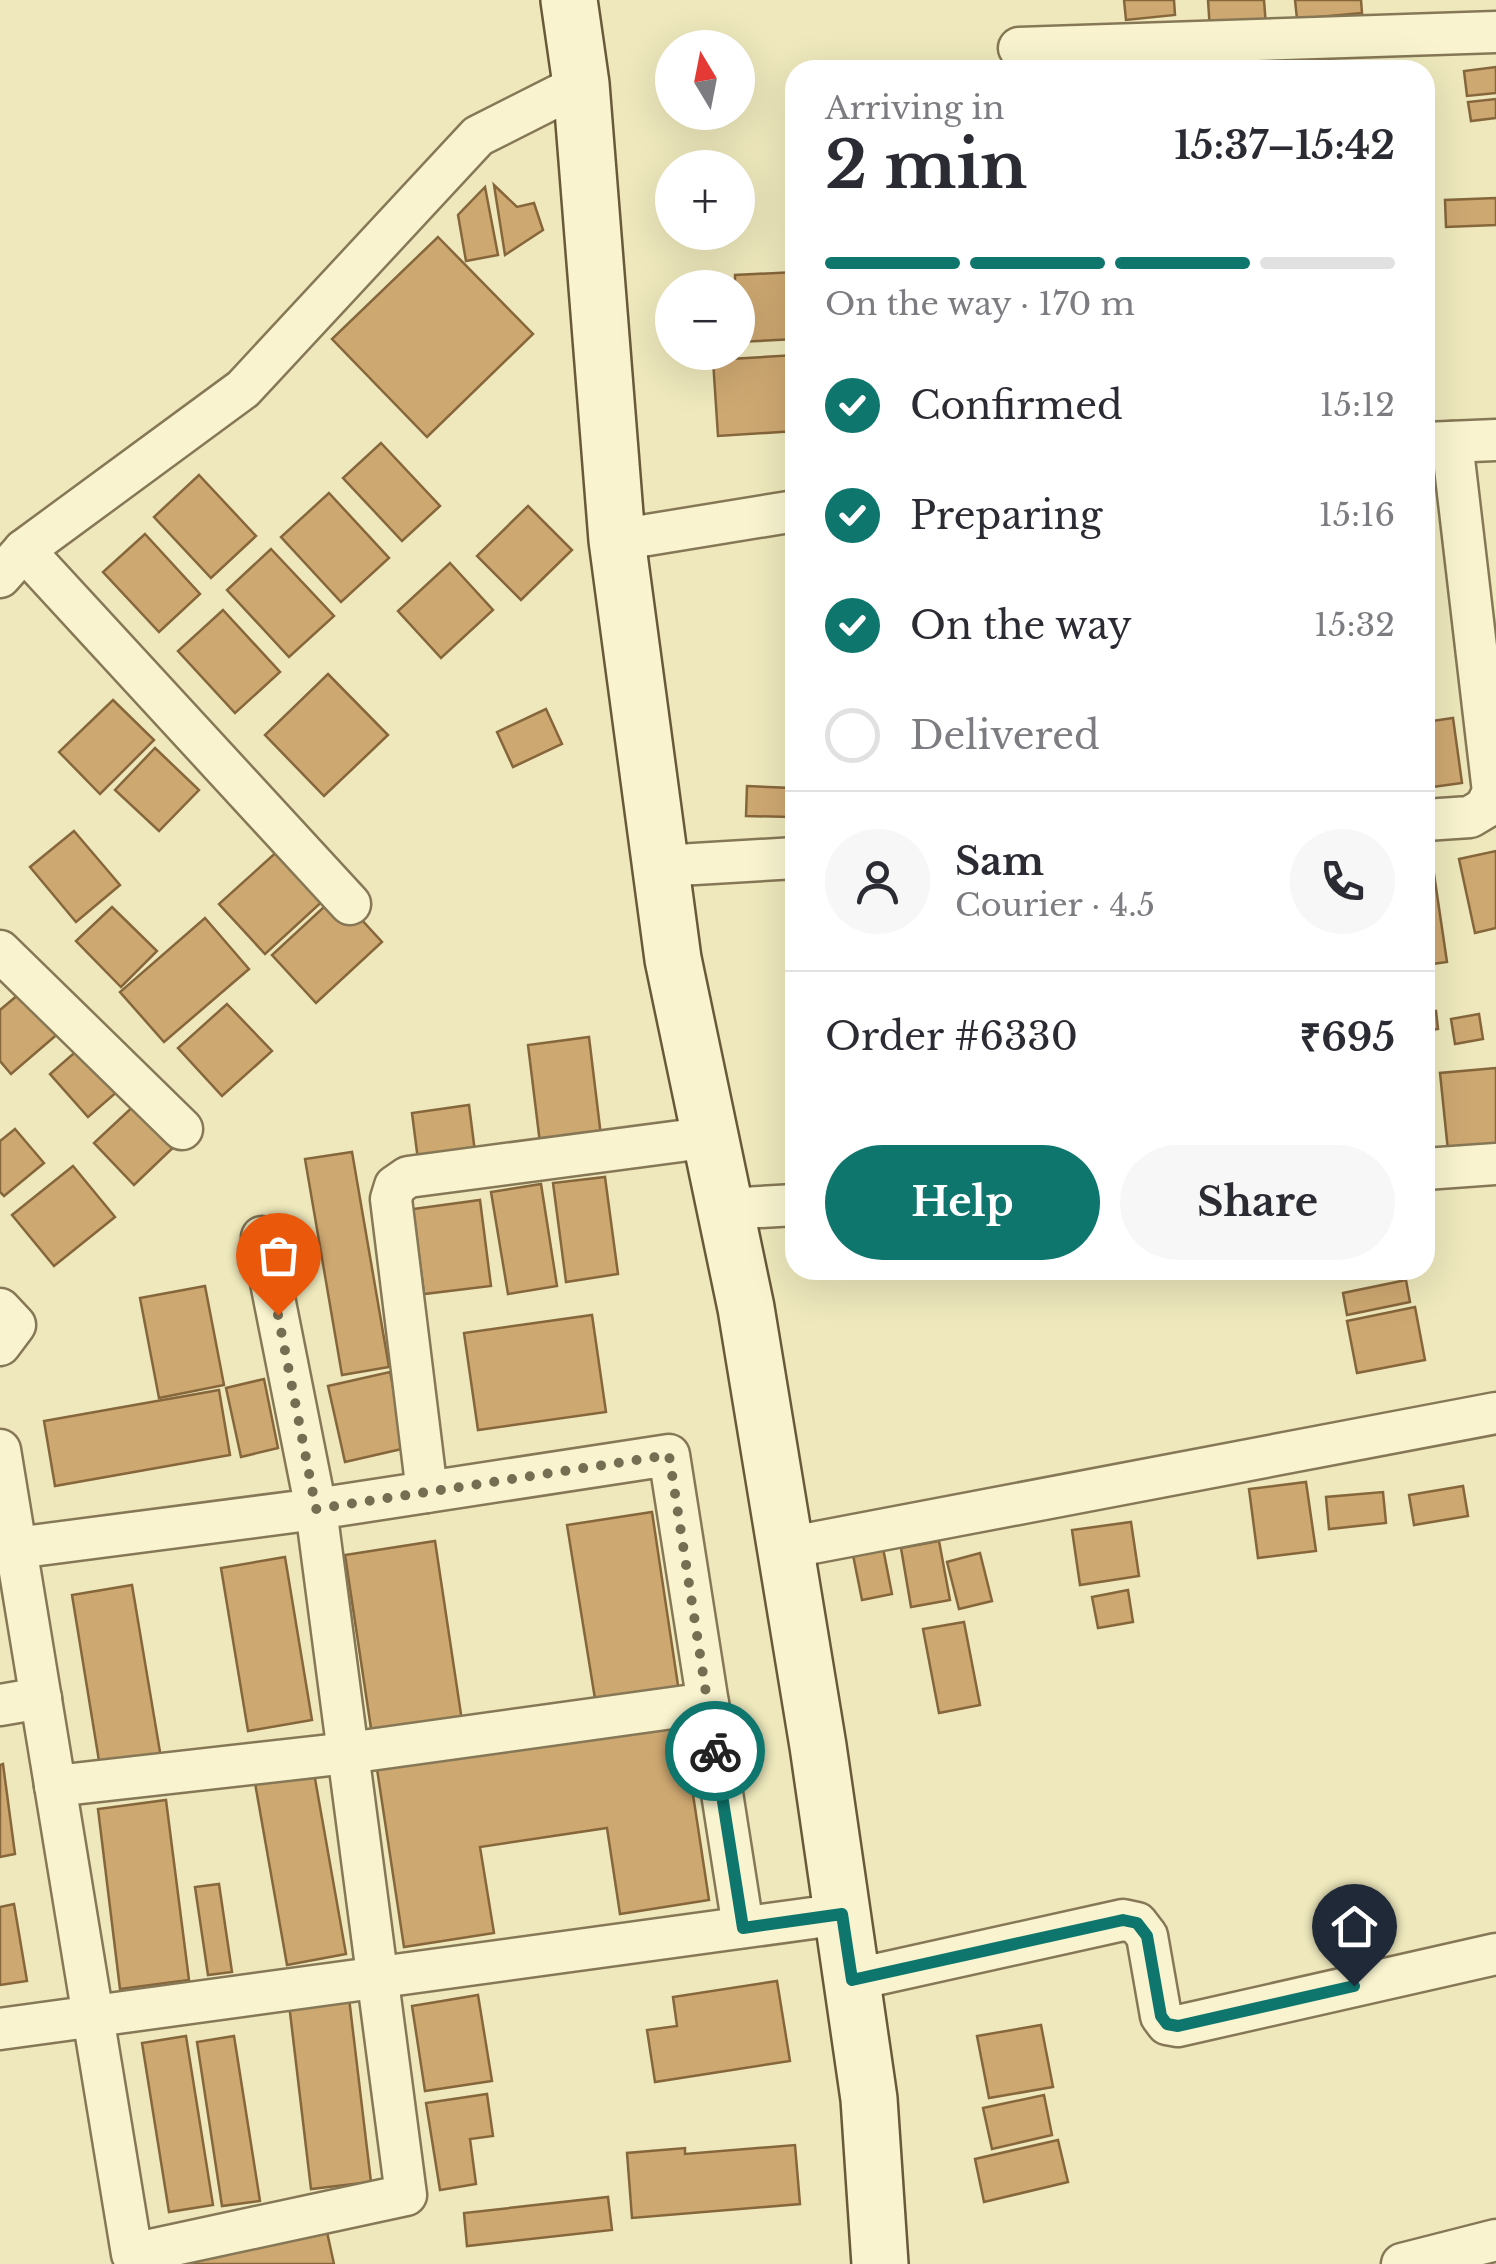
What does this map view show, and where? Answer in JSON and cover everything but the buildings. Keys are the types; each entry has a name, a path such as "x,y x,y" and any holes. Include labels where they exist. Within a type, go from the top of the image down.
{"main road":[{"path":"569,0 580,84 616,540 673,959 746,1308 786,1548 869,2099 880,2264"}],"street":[{"path":"1019,48 1496,32"},
{"path":"350,904 12,563 242,389 478,136 580,84"},
{"path":"1435,820 1470,818 1485,808 1492,792 1439,443 1496,440"},
{"path":"616,540 785,513"},
{"path":"661,866 785,859"},
{"path":"0,951 182,1128"},
{"path":"428,1492 391,1200 395,1186 408,1177 711,1137"},
{"path":"1435,1167 1496,1164"},
{"path":"726,1210 785,1207"},
{"path":"0,1450 131,2259 406,2195 316,1509 262,1237"},
{"path":"0,1309 16,1325 0,1345"},
{"path":"786,1548 1496,1413"},
{"path":"16,1548 316,1509 669,1455 743,1928"},
{"path":"0,1705 41,1698"},
{"path":"55,1786 348,1753 708,1704"},
{"path":"0,2029 842,1914"},
{"path":"852,1980 1123,1920 1137,1923 1147,1936 1161,2016 1167,2024 1178,2026 1496,1954"},
{"path":"1402,2264 1496,2240"}],"way so far":[{"path":"278,1315 316,1509 669,1455 715,1751"}],"route":[{"path":"715,1751 743,1928 842,1914 852,1980 1123,1920 1137,1923 1147,1936 1161,2016 1167,2024 1178,2026 1354,1986"}]}
